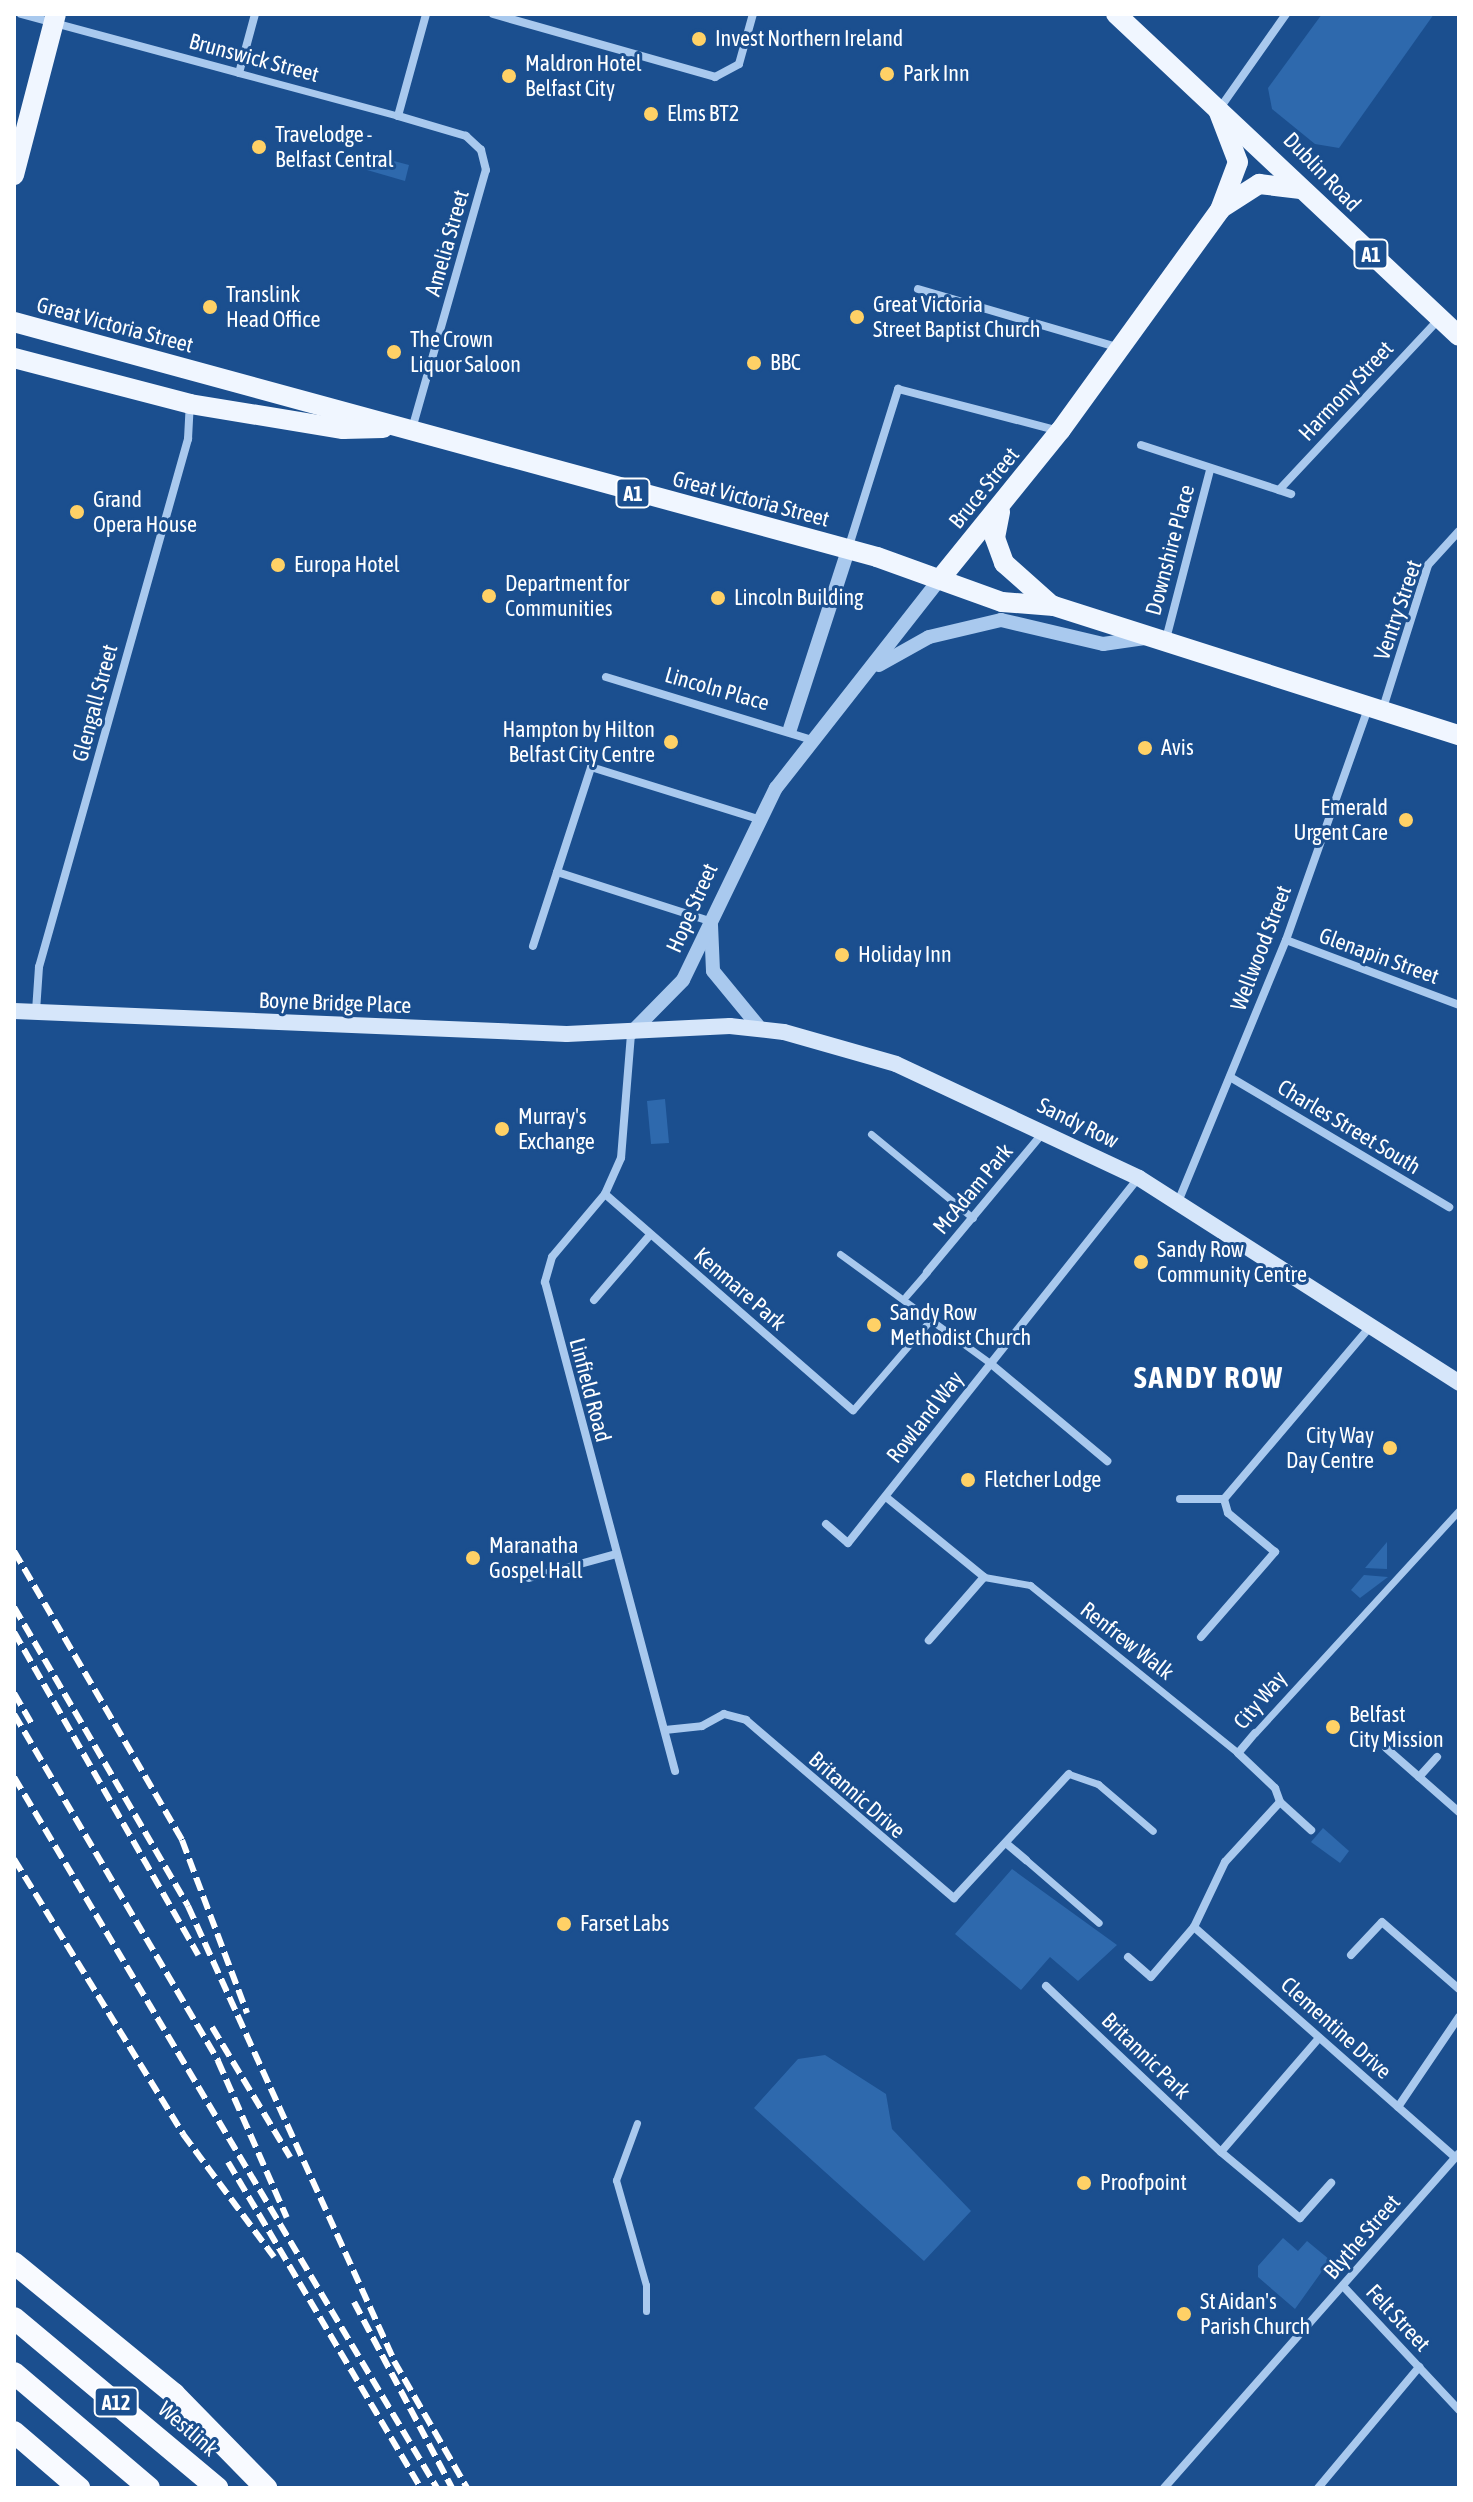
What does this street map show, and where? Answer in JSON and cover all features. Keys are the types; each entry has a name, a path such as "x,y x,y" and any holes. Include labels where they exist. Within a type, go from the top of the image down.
{"highway":[{"path":"14,2263 174,2394 266,2488"},
{"name":"Westlink","path":"14,2318 217,2488"},
{"name":"A12","path":"14,2373 149,2488"},
{"path":"14,2432 79,2488"}],"main road":[{"name":"A1","path":"1116,14 1218,110"},
{"path":"14,175 55,18"},
{"name":"Dublin Road","path":"1218,110 1458,333"},
{"name":"Bruce Street","path":"940,579 1060,431 1220,210 1238,162 1218,110"},
{"name":"Bruce Street","path":"1220,210 1259,184 1301,189"},
{"name":"Great Victoria Street","path":"14,322 347,408 387,428 848,550 1002,602 1054,606 1162,637 1459,735"},
{"name":"Great Victoria Street","path":"14,358 190,404 343,429 387,428"},
{"name":"Great Victoria Street","path":"1002,505 995,538 1004,563 1054,606"},
{"name":"Boyne Bridge Place","path":"14,1011 631,1034"},
{"name":"Sandy Row","path":"631,1034 759,1027 896,1064 1045,1130 1139,1178 1368,1329 1459,1383"}],"street":[{"name":"Brunswick Street","path":"21,14 55,18 398,116"},
{"path":"239,73 255,14"},
{"path":"398,116 426,14"},
{"path":"493,14 726,74 739,64 753,14"},
{"path":"1218,110 1286,14"},
{"name":"Amelia Street","path":"398,116 466,136 485,160 411,434"},
{"path":"918,289 1121,349"},
{"name":"Harmony Street","path":"1279,490 1440,318"},
{"path":"790,729 898,389 1060,431"},
{"name":"Glengall Street","path":"36,1012 39,967 188,439 190,404"},
{"path":"1141,445 1291,494"},
{"name":"Downshire Place","path":"1162,637 1210,470"},
{"name":"Ventry Street","path":"1376,706 1428,565 1459,531"},
{"name":"Bruce Street","path":"776,788 877,667 940,579"},
{"path":"877,667 929,637 1001,620 1103,644 1162,637"},
{"name":"Lincoln Place","path":"606,677 790,729 816,741"},
{"name":"Wellwood Street","path":"1178,1202 1286,940 1376,706"},
{"path":"533,946 591,767 758,819"},
{"name":"Hope Street","path":"631,1034 683,980 758,819 776,788"},
{"path":"557,872 710,921 713,971 759,1027"},
{"name":"Glenapin Street","path":"1286,940 1459,1005"},
{"name":"Linfield Road","path":"631,1034 621,1158 605,1194 552,1257 545,1282 675,1771"},
{"name":"Charles Street South","path":"1230,1077 1449,1207"},
{"name":"McAdam Park","path":"927,1272 1045,1130"},
{"path":"871,1134 973,1218"},
{"name":"Rowland Way","path":"826,1524 848,1543 1139,1178"},
{"name":"Kenmare Park","path":"605,1194 853,1410"},
{"path":"594,1300 650,1235"},
{"path":"840,1254 906,1296 1107,1461"},
{"path":"906,1296 927,1272"},
{"path":"853,1410 932,1318"},
{"path":"1180,1499 1224,1499 1368,1329"},
{"path":"886,1497 984,1577 929,1640"},
{"path":"1201,1637 1275,1552 1228,1513 1224,1499"},
{"name":"City Way","path":"1311,1830 1280,1802 1275,1788 1238,1753 1459,1510"},
{"path":"529,1578 616,1554"},
{"name":"Renfrew Walk","path":"984,1577 1030,1585 1238,1753"},
{"name":"Britannic Drive","path":"665,1730 702,1726 724,1714 746,1720 948,1897 962,1897 1069,1774"},
{"path":"1386,1748 1459,1812"},
{"path":"1419,1777 1437,1757"},
{"path":"1069,1774 1098,1784 1153,1831"},
{"path":"1128,1957 1151,1977 1194,1927 1225,1862 1280,1802"},
{"path":"1007,1844 1099,1923"},
{"path":"1351,1955 1382,1922 1459,1989"},
{"name":"Clementine Drive","path":"1194,1927 1457,2155"},
{"name":"Britannic Park","path":"1046,1986 1221,2152 1300,2218 1331,2183"},
{"path":"1398,2107 1459,2017"},
{"path":"1221,2152 1319,2038"},
{"path":"637,2123 616,2180 646,2285 646,2311"},
{"name":"Blythe Street","path":"1164,2488 1457,2155"},
{"name":"Felt Street","path":"1343,2286 1459,2410"},
{"path":"1318,2488 1419,2367"}],"shaded area":[{"path":"1322,14 1434,14 1339,148 1315,144 1272,109 1268,88"},
{"path":"371,155 409,165 405,181 367,170"},
{"path":"665,1099 669,1143 651,1144 647,1101"},
{"path":"1387,1542 1387,1569 1365,1568"},
{"path":"1364,1575 1388,1577 1360,1598 1351,1590"},
{"path":"1323,1828 1349,1851 1340,1863 1311,1842"},
{"path":"1012,1869 1117,1945 1078,1981 1050,1957 1021,1990 955,1934"},
{"path":"825,2055 886,2094 892,2129 971,2211 924,2261 754,2108 798,2059"},
{"path":"1283,2238 1298,2251 1307,2241 1330,2260 1295,2309 1258,2277 1258,2266"}],"railway":[{"path":"14,1551 182,1840 247,2013"},
{"path":"14,1607 188,1906 394,2361 467,2488"},
{"path":"14,1632 198,1955"},
{"path":"14,1693 32,1724"},
{"path":"14,1714 218,2061 287,2218"},
{"path":"14,1777 437,2488"},
{"path":"14,1859 183,2134 274,2257"},
{"path":"212,2027 290,2157"},
{"path":"228,2162 421,2488"},
{"path":"354,2302 452,2488"}],"place":[{"name":"Invest Northern Ireland","path":"699,39"},
{"name":"Park Inn","path":"887,74"},
{"name":"Maldron Hotel Belfast City","path":"509,76"},
{"name":"Elms BT2","path":"651,114"},
{"name":"Travelodge - Belfast Central","path":"259,147"},
{"name":"Translink Head Office","path":"210,307"},
{"name":"Great Victoria Street Baptist Church","path":"857,317"},
{"name":"The Crown Liquor Saloon","path":"394,352"},
{"name":"BBC","path":"754,363"},
{"name":"Grand Opera House","path":"77,512"},
{"name":"Europa Hotel","path":"278,565"},
{"name":"Department for Communities","path":"489,596"},
{"name":"Lincoln Building","path":"718,598"},
{"name":"Hampton by Hilton Belfast City Centre","path":"671,742"},
{"name":"Avis","path":"1145,748"},
{"name":"Emerald Urgent Care","path":"1406,820"},
{"name":"Holiday Inn","path":"842,955"},
{"name":"Murray's Exchange","path":"502,1129"},
{"name":"Sandy Row Community Centre","path":"1141,1262"},
{"name":"Sandy Row Methodist Church","path":"874,1325"},
{"name":"City Way Day Centre","path":"1390,1448"},
{"name":"Fletcher Lodge","path":"968,1480"},
{"name":"Maranatha Gospel Hall","path":"473,1558"},
{"name":"Belfast City Mission","path":"1333,1727"},
{"name":"Farset Labs","path":"564,1924"},
{"name":"Proofpoint","path":"1084,2183"},
{"name":"St Aidan's Parish Church","path":"1184,2314"}],"district":[{"name":"SANDY ROW","path":"1209,1377"}]}
